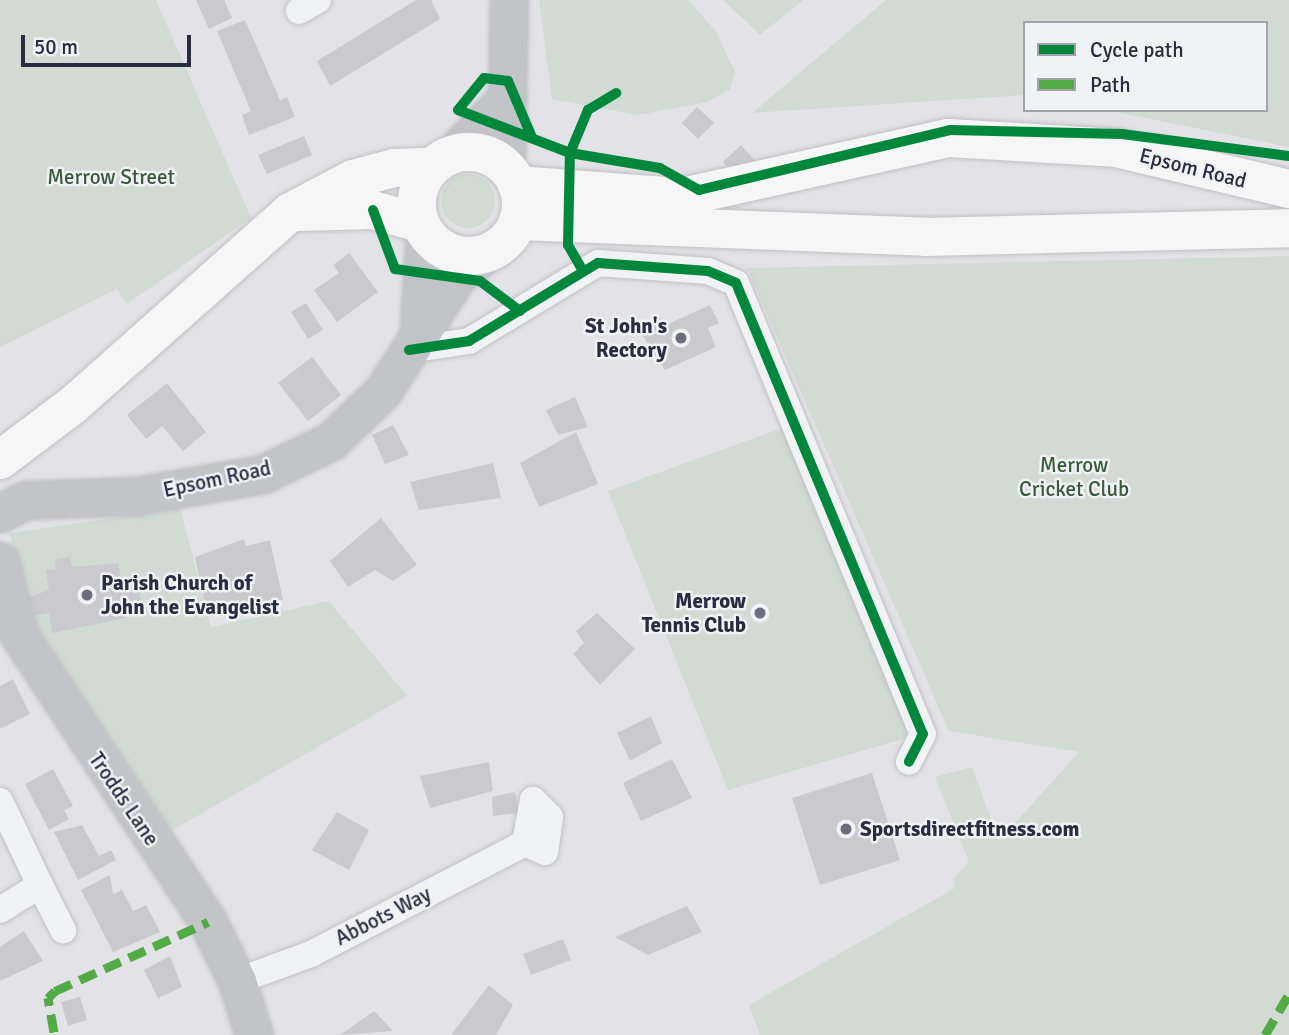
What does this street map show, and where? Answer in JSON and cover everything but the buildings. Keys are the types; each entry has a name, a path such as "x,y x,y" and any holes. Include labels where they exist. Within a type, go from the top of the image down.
{"main road":[{"name":"Epsom Road","path":"514,191 682,197 949,138 1116,148 1289,190"},
{"path":"0,460 73,405 290,212 353,179 394,168 480,153 514,191 926,237 1289,228"},
{"path":"423,228 418,193 441,161"},
{"path":"290,212 373,210 423,228 453,254 488,252 514,191"}],"street":[{"path":"509,0 506,99 514,191"},
{"path":"441,161 506,99"},
{"name":"Epsom Road","path":"414,339 423,228"},
{"name":"Epsom Road","path":"0,513 26,500 136,496 263,474 331,441 383,391 414,339 457,277 488,252"},
{"path":"414,339 469,341 597,263 708,271 736,283 923,734 909,762"},
{"name":"Trodds Lane","path":"0,561 19,635 208,922 237,981 254,1035"},
{"path":"0,801 63,930"},
{"name":"Abbots Way","path":"237,981 312,954 525,843"},
{"path":"0,910 40,885"}],"green space":[{"name":"Merrow Street","path":"0,0 156,0 251,218 127,304 117,289 0,347"},
{"path":"539,0 688,0 715,30 735,72 730,89 707,102 638,115 552,99"},
{"path":"723,0 803,0 760,35"},
{"path":"886,0 1289,0 1289,147 1116,112 1268,112 1268,21 1023,21 1023,95 752,113"},
{"path":"468,174 487,182 495,201 487,220 468,228 449,220 441,201 449,182"},
{"name":"Merrow Cricket Club","path":"1289,256 1289,1035 760,1035 749,1005 955,888 953,879 969,862 935,777 972,767 999,841 1079,752 949,731 747,268"},
{"name":"Merrow Tennis Club","path":"790,425 913,736 728,790 608,491"},
{"path":"180,508 211,627 329,601 407,696 162,836 63,684 21,598 10,533"}],"marked path":[{"path":"54,1032 48,998 55,991 208,922"},
{"path":"1265,1035 1289,994"}],"cycle path":[{"path":"531,135 508,81 484,78 458,110 570,153 660,168 699,190 950,130 1122,134 1289,156"},
{"path":"583,271 568,245 570,153 588,110 616,93"},
{"path":"373,210 395,269 480,281 520,311"},
{"path":"409,350 469,341 598,263 708,271 736,283 923,734 909,762"}],"place":[{"name":"St John's Rectory","path":"681,338"},
{"name":"Parish Church of John the Evangelist","path":"87,595"},
{"name":"Merrow Tennis Club","path":"760,613"},
{"name":"Sportsdirectfitness.com","path":"846,829"}]}
